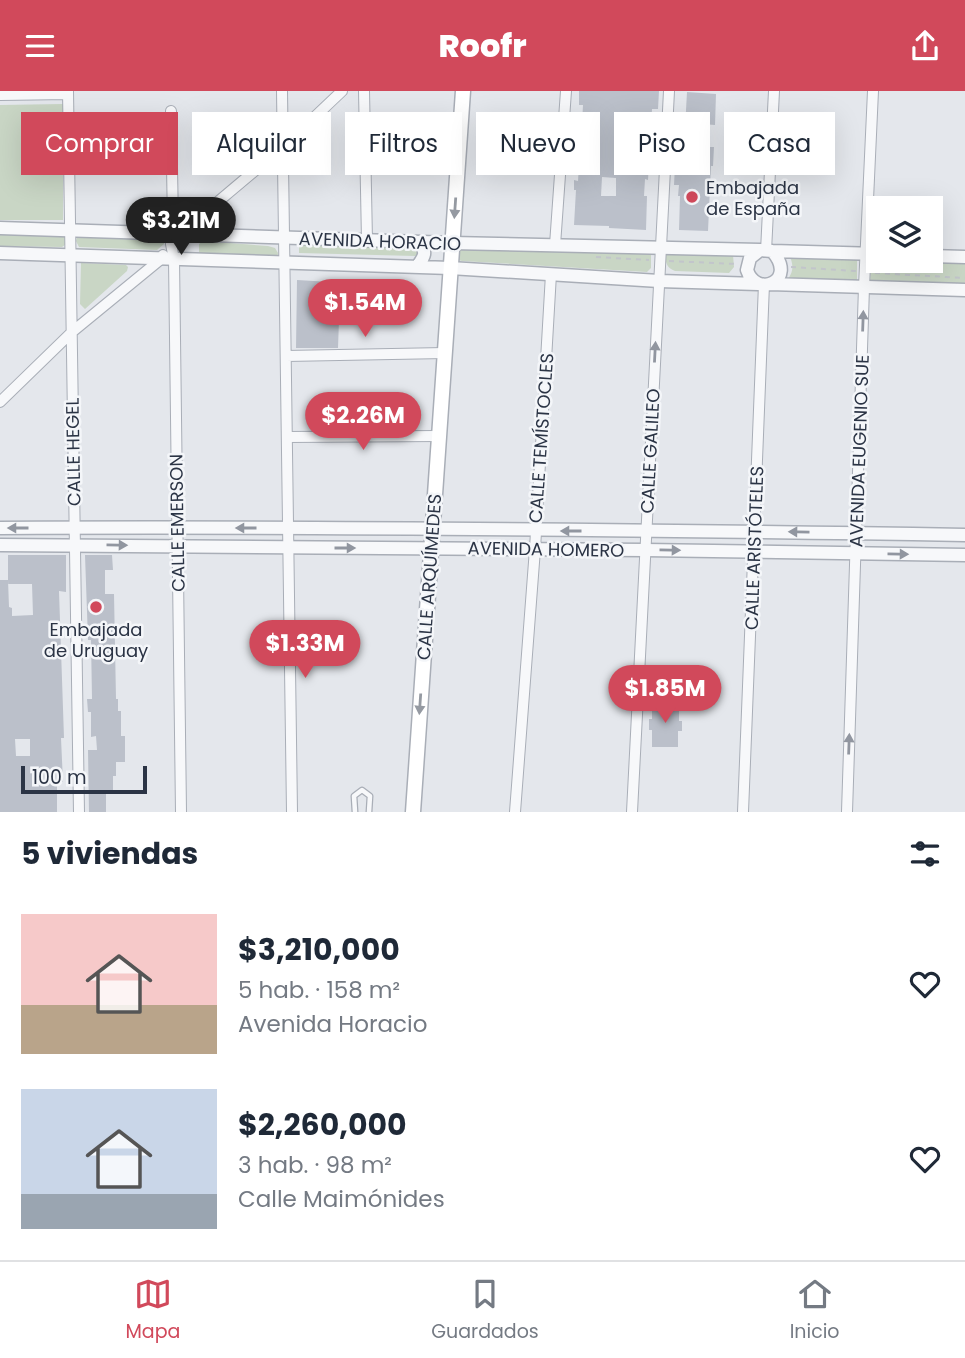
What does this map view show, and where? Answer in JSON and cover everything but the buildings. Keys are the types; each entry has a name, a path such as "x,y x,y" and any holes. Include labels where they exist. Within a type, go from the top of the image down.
{"main road":[{"name":"CALLE ARQUÍMEDES","path":"413,812 463,91"}],"street":[{"path":"282,91 282,112"},
{"path":"320,112 342,91"},
{"path":"364,91 367,240"},
{"path":"555,245 566,91"},
{"name":"CALLE GALILEO","path":"632,812 669,91"},
{"path":"766,250 774,91"},
{"name":"AVENIDA EUGENIO SUE","path":"872,196 873,91"},
{"path":"0,95 68,92"},
{"name":"CALLE HEGEL","path":"68,92 79,812"},
{"path":"0,402 72,332 168,259 174,237 172,111"},
{"path":"174,237 249,175"},
{"path":"283,175 292,812"},
{"name":"AVENIDA HORACIO","path":"0,228 174,237 284,237 555,245 661,254 766,250 866,254"},
{"path":"415,242 420,244 425,252 417,267"},
{"path":"766,250 780,261 782,267 779,278 775,282 764,284 752,282 747,264 750,258 766,250"},
{"name":"AVENIDA HORACIO","path":"0,253 450,268 659,281 965,290"},
{"path":"943,256 965,257"},
{"name":"CALLE EMERSON","path":"168,259 177,528 181,812"},
{"name":"AVENIDA EUGENIO SUE","path":"847,812 865,272"},
{"name":"CALLE TEMÍSTOCLES","path":"515,812 535,549 551,274"},
{"name":"CALLE ARISTÓTELES","path":"743,812 764,284"},
{"path":"285,356 444,353"},
{"path":"287,437 439,436"},
{"name":"AVENIDA HOMERO","path":"0,528 288,527 965,535"},
{"name":"AVENIDA HOMERO","path":"0,545 965,555"}],"lane":[{"path":"355,812 354,796 362,790 370,796 369,812"}],"path":[{"path":"593,257 661,254 747,264"},
{"path":"782,267 965,278"}],"green space":[{"path":"63,104 63,112 21,112 21,175 63,175 63,220 0,220 0,105"},
{"path":"0,231 65,233 68,243 62,247 0,246"},
{"path":"78,234 163,238 164,244 157,250 79,247 76,241"},
{"path":"299,240 407,245 418,249 418,254 299,253"},
{"path":"203,241 268,246 275,248 278,253 277,258 202,255 199,252 199,244"},
{"path":"454,246 648,251 651,255 651,268 647,272 462,261 454,259"},
{"path":"666,250 733,255 734,267 729,273 675,271 666,263"},
{"path":"789,254 857,256 857,280 785,283 792,269"},
{"path":"943,262 965,262 965,288 870,285 870,273 943,273"},
{"path":"81,263 128,267 127,271 85,309 80,304"}],"place":[{"name":"Embajada de España","path":"692,197"},
{"name":"Embajada de Uruguay","path":"96,607"}]}
